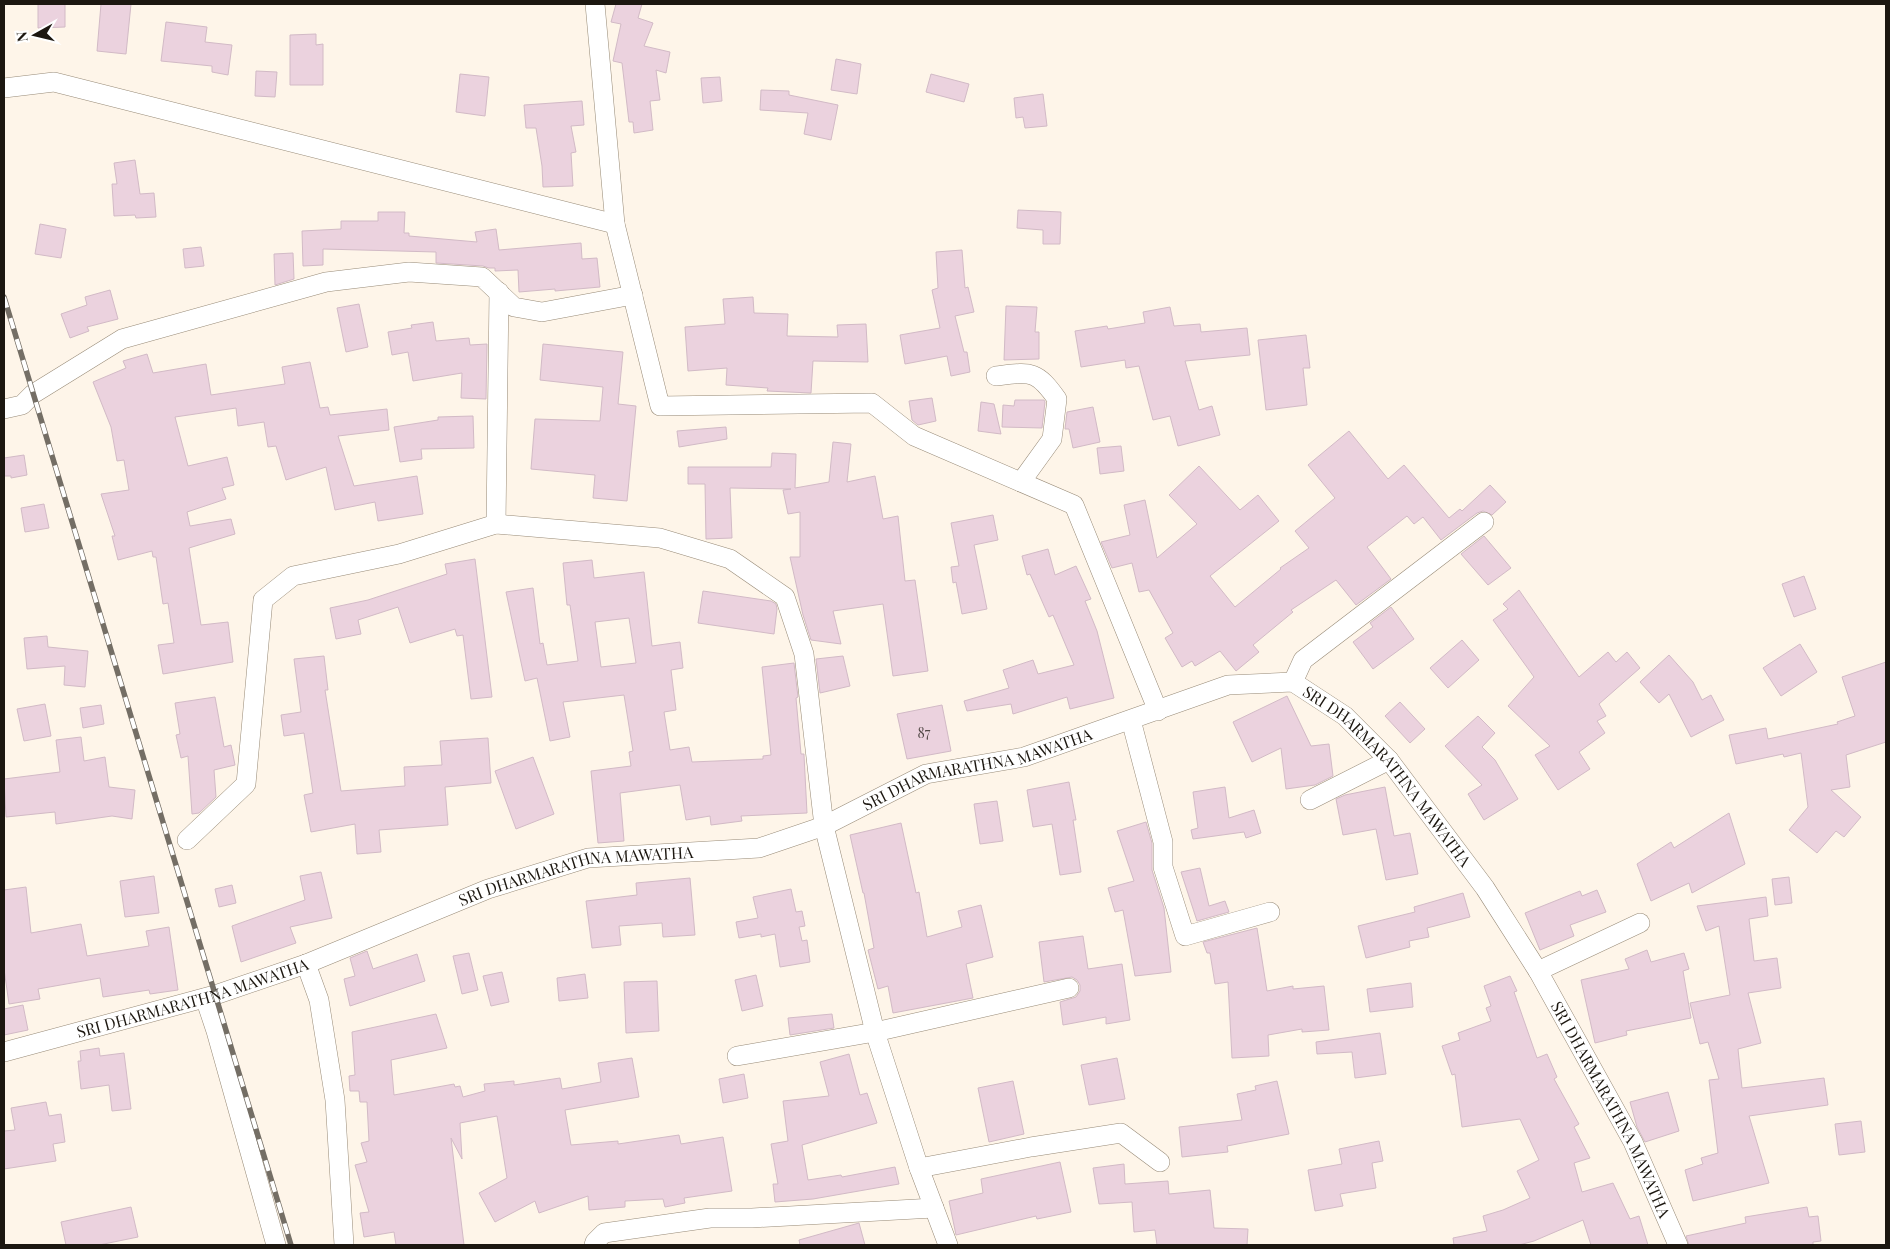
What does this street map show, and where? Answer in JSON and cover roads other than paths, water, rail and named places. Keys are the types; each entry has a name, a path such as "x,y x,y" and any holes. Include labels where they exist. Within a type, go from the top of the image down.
{"street":[{"path":"595,4 614,224 660,406 872,403 914,436 1074,505 1158,711"},
{"path":"4,88 54,82 614,224"},
{"path":"4,409 22,405 33,394 122,339 326,282 409,272 482,277 514,307 542,312 632,295"},
{"path":"496,524 498,292"},
{"path":"996,376 1026,372 1046,383 1057,399 1052,439 1021,482"},
{"path":"1292,682 1303,660 1484,522"},
{"path":"188,840 246,784 262,600 293,576 399,554 496,524 660,538 730,559 784,597 804,654 824,826 875,1032 920,1168 948,1245"},
{"name":"SRI DHARMARATHNA MAWATHA","path":"4,1052 205,998 306,964 488,888 588,858 759,848 824,826 926,774 1024,757 1228,685 1292,682 1345,716 1389,760 1485,888 1538,971 1633,1142 1678,1245"},
{"path":"1131,720 1163,842 1163,867 1185,936 1270,912"},
{"path":"1310,800 1389,760"},
{"path":"1538,971 1640,923"},
{"path":"306,964 319,1000 335,1100 344,1245"},
{"path":"737,1056 875,1032 1069,988"},
{"path":"205,998 276,1245"},
{"path":"920,1168 1031,1147 1121,1133 1160,1162"},
{"path":"594,1245 604,1233 710,1218 752,1218 934,1208"}],"railway":[{"path":"4,297 291,1245"}]}
